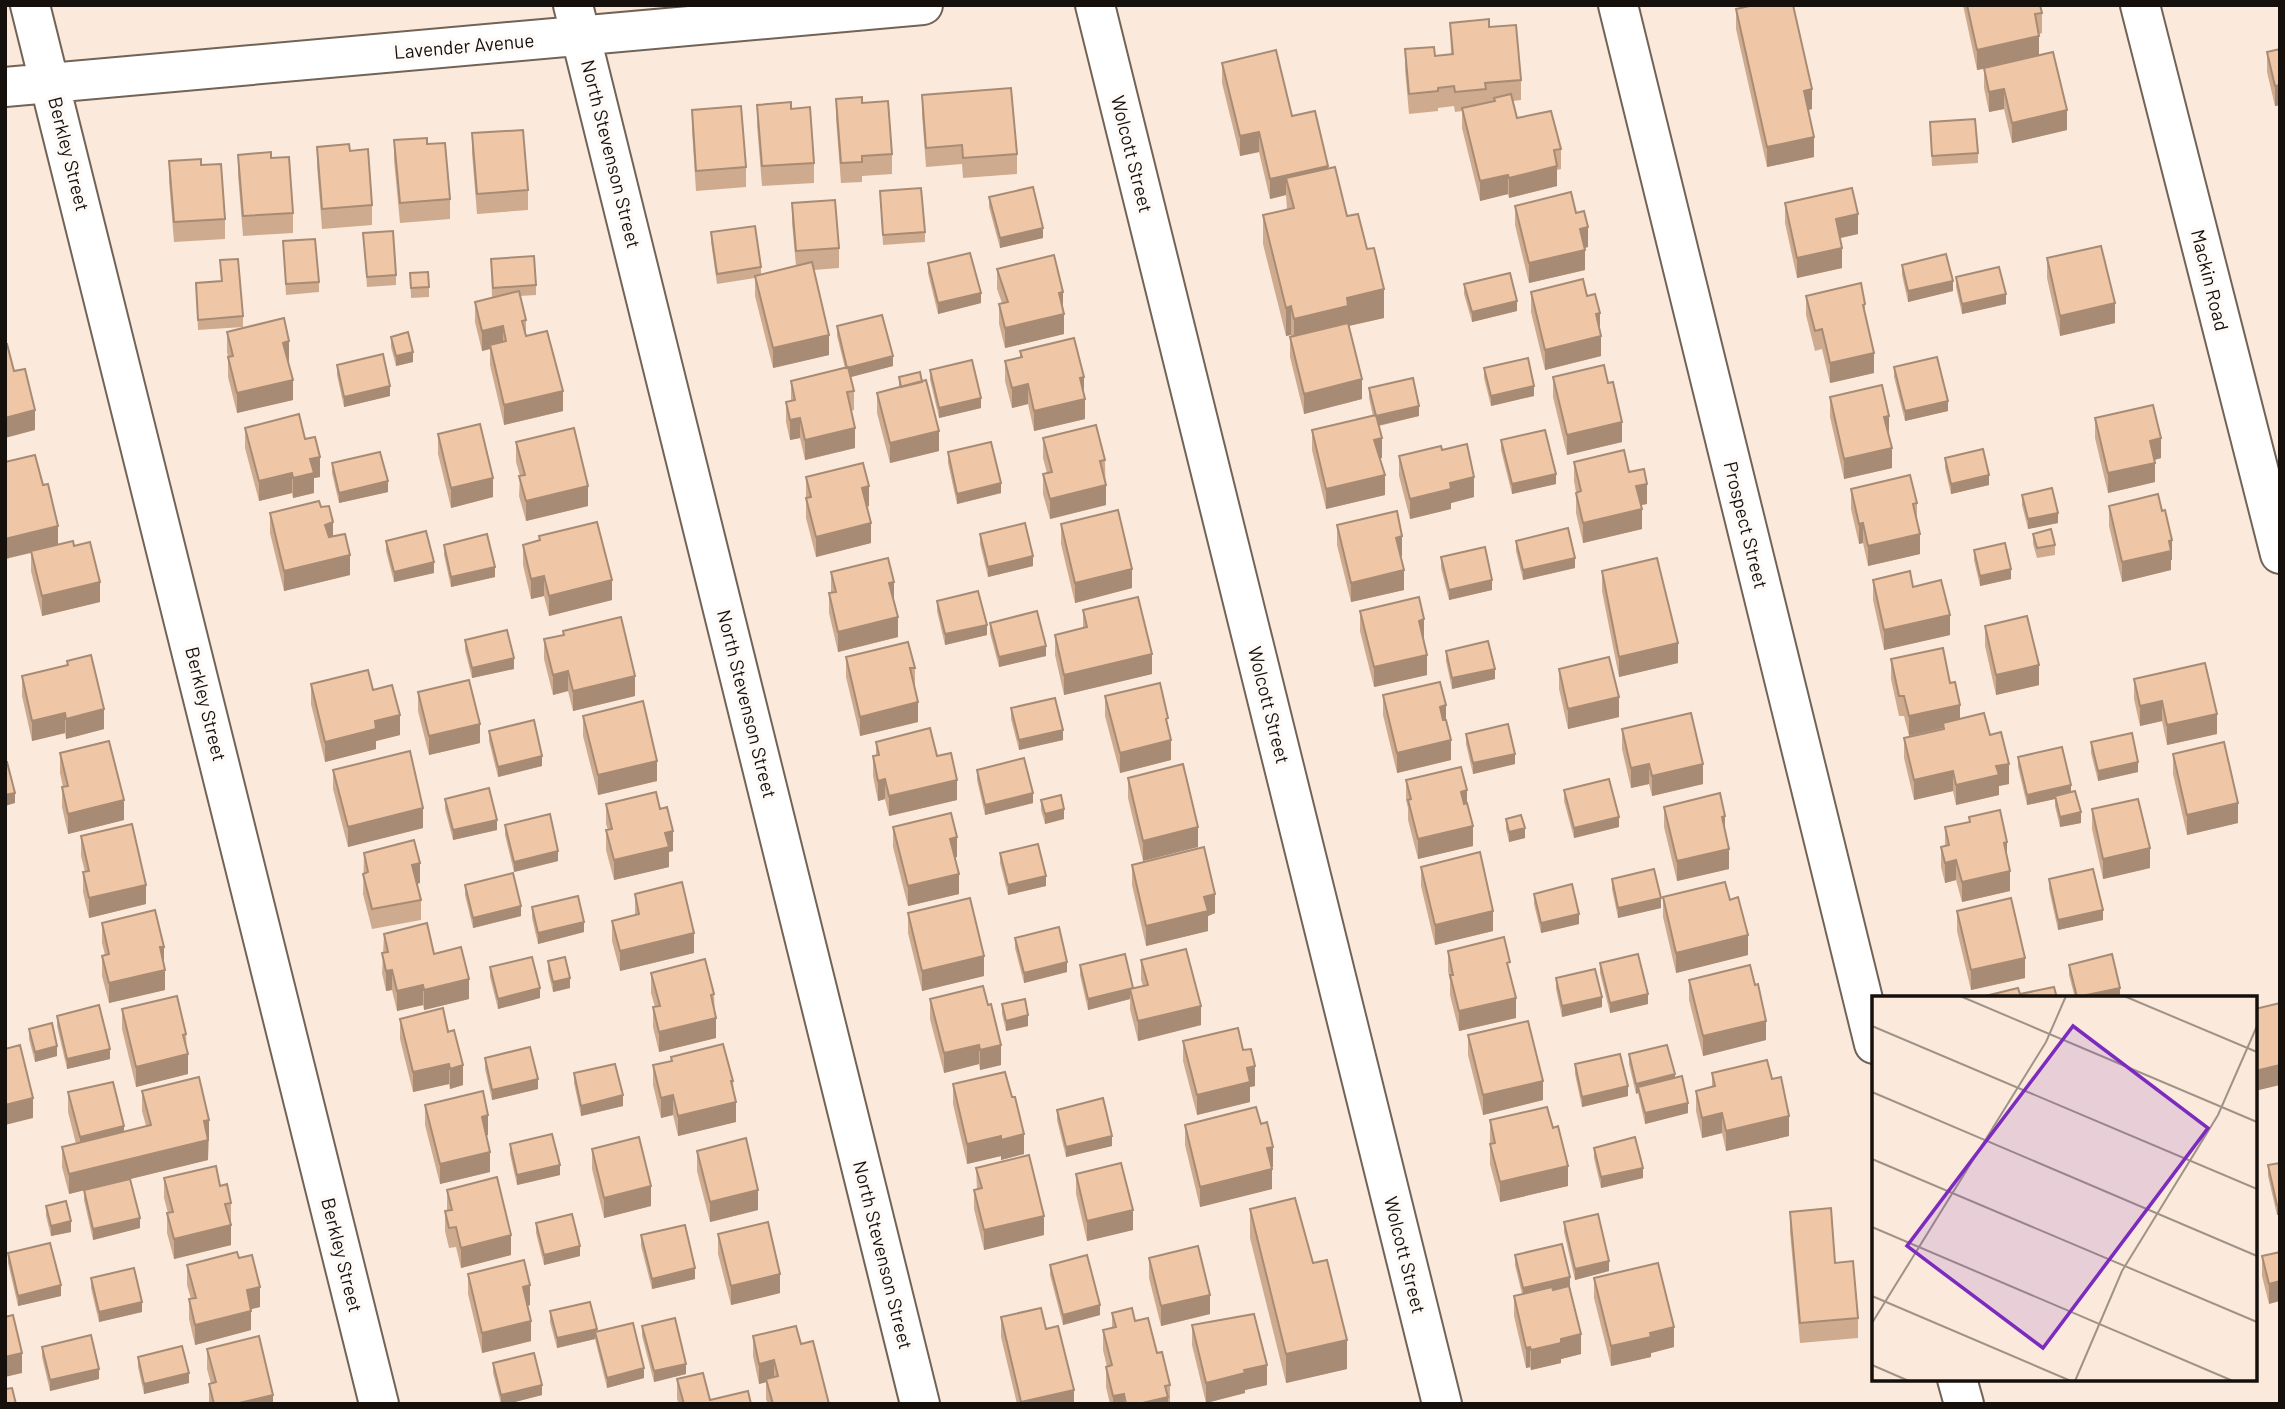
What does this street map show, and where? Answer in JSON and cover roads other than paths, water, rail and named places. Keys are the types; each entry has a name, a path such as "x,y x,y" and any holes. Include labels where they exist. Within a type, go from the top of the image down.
{"street":[{"name":"Berkley Street","path":"30,5 379,1404"},
{"name":"Lavender Avenue","path":"5,88 577,21 923,5"},
{"name":"Wolcott Street","path":"1096,5 1442,1404"},
{"name":"Prospect Street","path":"1618,5 1872,1036"},
{"name":"Mackin Road","path":"2140,5 2280,554"},
{"name":"North Stevenson Street","path":"577,21 920,1404"},
{"path":"1958,1381 1964,1404"}]}
